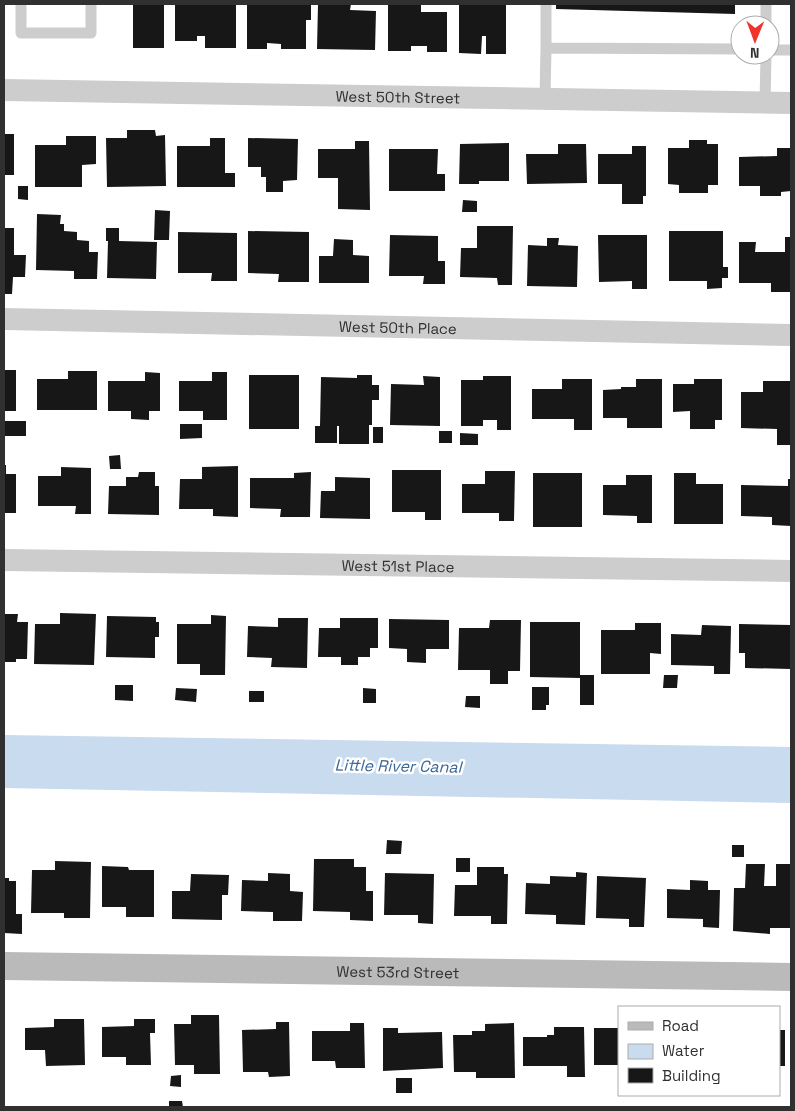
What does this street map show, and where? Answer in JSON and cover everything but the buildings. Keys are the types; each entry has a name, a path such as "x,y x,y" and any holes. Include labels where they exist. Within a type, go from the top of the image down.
{"street":[{"name":"West 50th Street","path":"4,90 791,103"},
{"name":"West 50th Place","path":"4,319 791,335"},
{"name":"West 51st Place","path":"4,560 791,571"},
{"name":"West 53rd Street","path":"4,966 791,977"}],"lane":[{"path":"21,4 21,33 91,34 91,4"},
{"path":"545,99 546,4"},
{"path":"546,48 730,49"},
{"path":"765,102 766,65"}],"water":[{"name":"Little River Canal","path":"4,735 791,747 791,803 4,788"}]}
